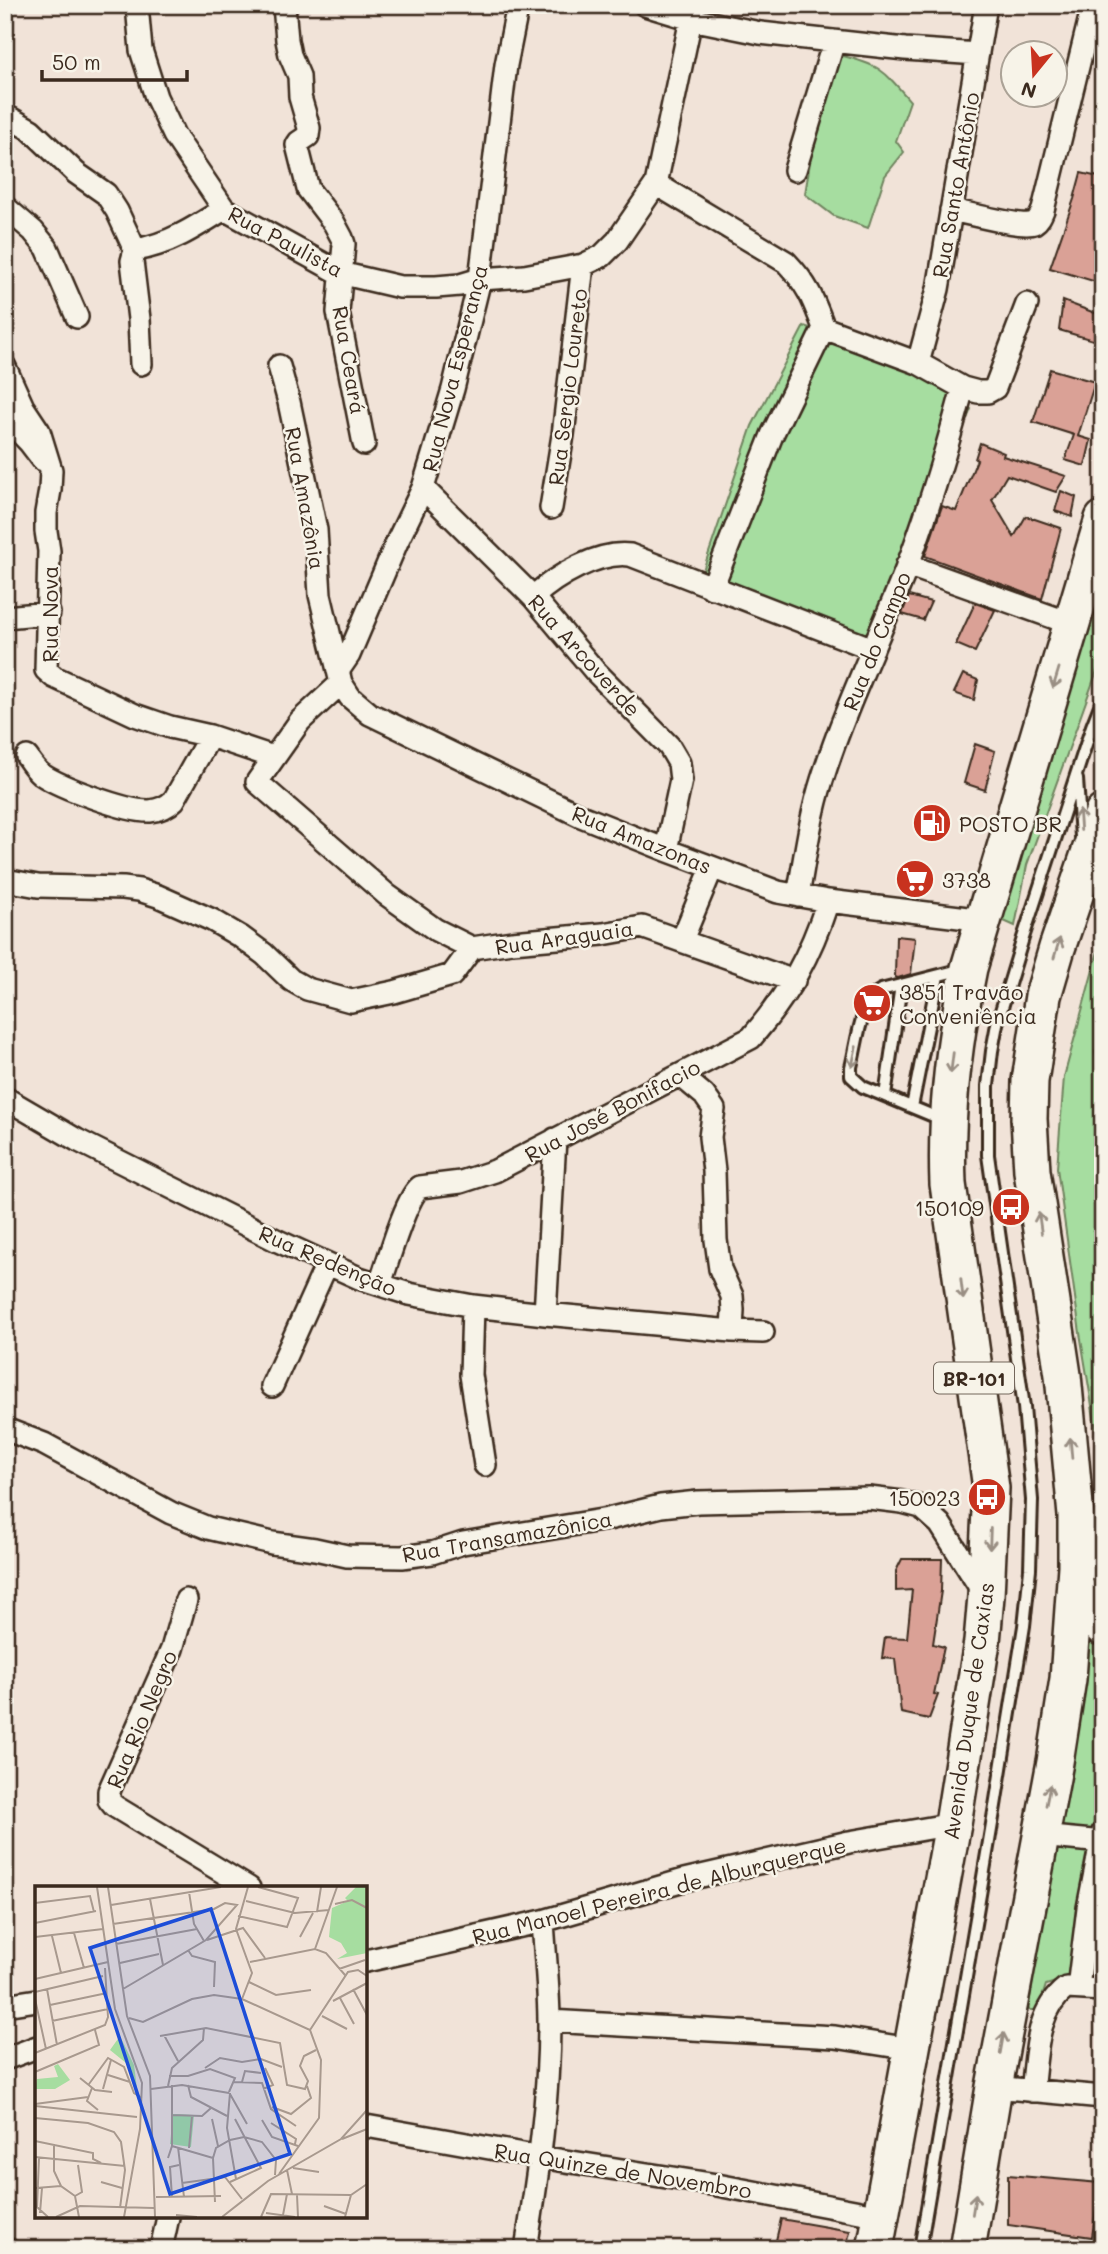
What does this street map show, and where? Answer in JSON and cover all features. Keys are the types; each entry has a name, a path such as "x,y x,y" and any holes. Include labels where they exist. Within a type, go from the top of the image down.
{"highway":[{"name":"Avenida Duque de Caxias","path":"878,2233 953,1824 982,1642 986,1596 991,1488 948,1184 949,1093 956,1030 954,972 984,920 1103,519"},
{"path":"967,2249 994,2087 1055,1762 1068,1679 1075,1586 1076,1516 1071,1452 1063,1375 1032,1171 1030,1082 1043,996 1093,875 1103,813"},
{"path":"1075,1586 1103,1628"}],"street":[{"name":"Rua Paulista","path":"137,5 141,50 156,97 174,135 224,209 340,273 400,287 460,285 480,279 524,276 583,265 601,256 617,241 656,184"},
{"name":"Rua Ceará","path":"284,5 288,47 297,69 300,97 309,128 308,136 299,142 297,149 308,190 334,223 344,244 338,312 364,444"},
{"name":"Rua Nova Esperança","path":"257,782 300,721 339,677 397,542 424,488 453,389 480,279 506,65 517,5"},
{"path":"645,5 693,12 760,33 978,54"},
{"name":"Rua Santo Antônio","path":"918,363 938,289 986,5"},
{"path":"951,210 1019,223 1034,223 1039,219 1093,5"},
{"path":"693,12 656,184 786,262 814,298 824,328 772,435 712,589"},
{"path":"795,170 834,41"},
{"path":"5,115 31,130 76,173 106,194 117,211 135,250 132,261 141,364"},
{"path":"5,207 33,231 47,248 77,317"},
{"path":"135,250 153,247 173,239 224,209"},
{"name":"Rua Sergio Loureto","path":"551,508 563,435 583,265"},
{"path":"824,328 918,363 963,388 978,392 988,391 995,388 1027,304"},
{"name":"Rua Amazônia","path":"279,366 316,530 320,595 339,677"},
{"name":"Rua Nova","path":"5,367 23,407 39,431 51,470 46,513 49,551 46,670 50,675 135,715 207,740 273,757"},
{"name":"Rua do Campo","path":"798,896 821,783 907,565 945,455 963,388"},
{"path":"5,417 51,470"},
{"name":"Rua Arcoverde","path":"424,488 533,597 594,670 669,746 679,763 681,780 666,850"},
{"path":"533,597 549,583 594,561 620,554 630,555 712,589 873,649"},
{"path":"907,565 1072,624"},
{"path":"5,617 49,613"},
{"name":"Rua Amazonas","path":"339,677 351,697 370,714 581,816 712,868 778,892 798,896 984,920"},
{"path":"27,757 36,769 58,783 124,806 150,811 168,806 174,800 207,740"},
{"name":"Rua Araguaia","path":"257,782 387,895 436,930 472,948 603,934 642,927 794,981"},
{"path":"681,940 712,868"},
{"path":"5,880 38,886 123,888 158,896 212,920 241,937 264,954 290,980 307,989 351,1001 452,975 472,948"},
{"name":"Rua José Bonifacio","path":"380,1284 407,1207 420,1187 461,1182 495,1171 751,1038 769,1017 805,962 828,901"},
{"path":"680,1075 704,1095 715,1109 710,1137 715,1171 716,1240 720,1269 732,1296 732,1331"},
{"name":"Rua Redenção","path":"5,1098 77,1140 327,1264 359,1278 409,1294 473,1306 545,1314 763,1332"},
{"path":"545,1314 555,1139"},
{"path":"272,1386 327,1264"},
{"path":"473,1306 471,1375 485,1465"},
{"name":"Rua Transamazônica","path":"5,1429 44,1444 172,1513 208,1528 347,1556 402,1557 432,1553 463,1544 585,1524 661,1506 698,1502 839,1498 902,1502 921,1507 940,1524 986,1596"},
{"name":"Rua Rio Negro","path":"186,1600 172,1649 109,1791 109,1800 114,1806 246,1886"},
{"name":"Rua Manoel Pereira de Alburquerque","path":"368,1961 542,1921 684,1880 849,1842 953,1824"},
{"path":"1040,1836 1102,1838 1088,1908 1077,1987"},
{"path":"526,2249 540,2157 548,2065 549,2021 542,1921"},
{"path":"1032,2091 1041,2027 1052,2000 1066,1988 1103,1990"},
{"path":"5,2005 35,2000"},
{"path":"549,2021 835,2037 911,2049"},
{"path":"5,2059 35,2048"},
{"path":"994,2087 1103,2096"},
{"name":"Rua Quinze de Novembro","path":"368,2126 717,2185 878,2233"},
{"path":"161,2249 168,2219"}],"lane":[{"path":"920,2249 995,1806 1024,1626 1030,1569 1032,1500 1024,1407 988,1155 988,1086 997,1024 1103,698"},
{"path":"1077,772 1093,875"},
{"path":"948,1121 863,1087 851,1076 851,1067 866,1006 874,994 954,972"},
{"path":"912,1107 954,972"},
{"path":"885,1096 901,985"}],"green space":[{"path":"839,55 880,70 910,101 896,141 904,152 885,176 868,228 834,216 805,194 814,137"},
{"path":"804,326 915,366 971,409 868,655 696,591 752,426"},
{"path":"1103,554 1103,654 1027,865 1015,926 997,918"},
{"path":"1103,933 1103,1034 1095,1052 1103,1093 1103,1447 1099,1448 1057,1168 1064,1077"},
{"path":"1103,1596 1103,1785 1091,1837 1068,1978 1046,1985 1038,2010 1028,2010 1095,1597"}],"building":[{"path":"1081,173 1103,178 1103,284 1050,268"},
{"path":"1063,301 1103,316 1103,343 1059,330"},
{"path":"1050,369 1095,382 1078,436 1091,440 1085,466 1065,460 1074,435 1033,422"},
{"path":"980,443 1004,453 1003,456 1066,476 1056,492 1007,475 992,500 1014,537 1026,516 1061,528 1042,599 925,556 942,506 956,511 977,460 975,459"},
{"path":"1061,491 1076,497 1072,517 1055,511"},
{"path":"909,596 931,602 923,620 902,614"},
{"path":"975,603 995,610 975,652 956,644"},
{"path":"963,674 978,680 974,700 954,693"},
{"path":"975,744 995,751 985,790 964,783"},
{"path":"896,936 915,938 911,974 898,978 895,977"},
{"path":"902,1559 942,1559 941,1591 933,1644 944,1647 934,1694 938,1695 929,1719 901,1713 895,1659 882,1658 885,1637 907,1638 912,1590 896,1591 896,1571"},
{"path":"1008,2175 1100,2183 1092,2237 1008,2225"},
{"path":"781,2219 850,2231 846,2249 774,2249"}],"place":[{"name":"POSTO BR","path":"932,823"},
{"name":"3738","path":"915,879"},
{"name":"3851 Travão Conveniência","path":"872,1003"},
{"name":"150109","path":"1011,1207"},
{"name":"150023","path":"987,1497"}]}
